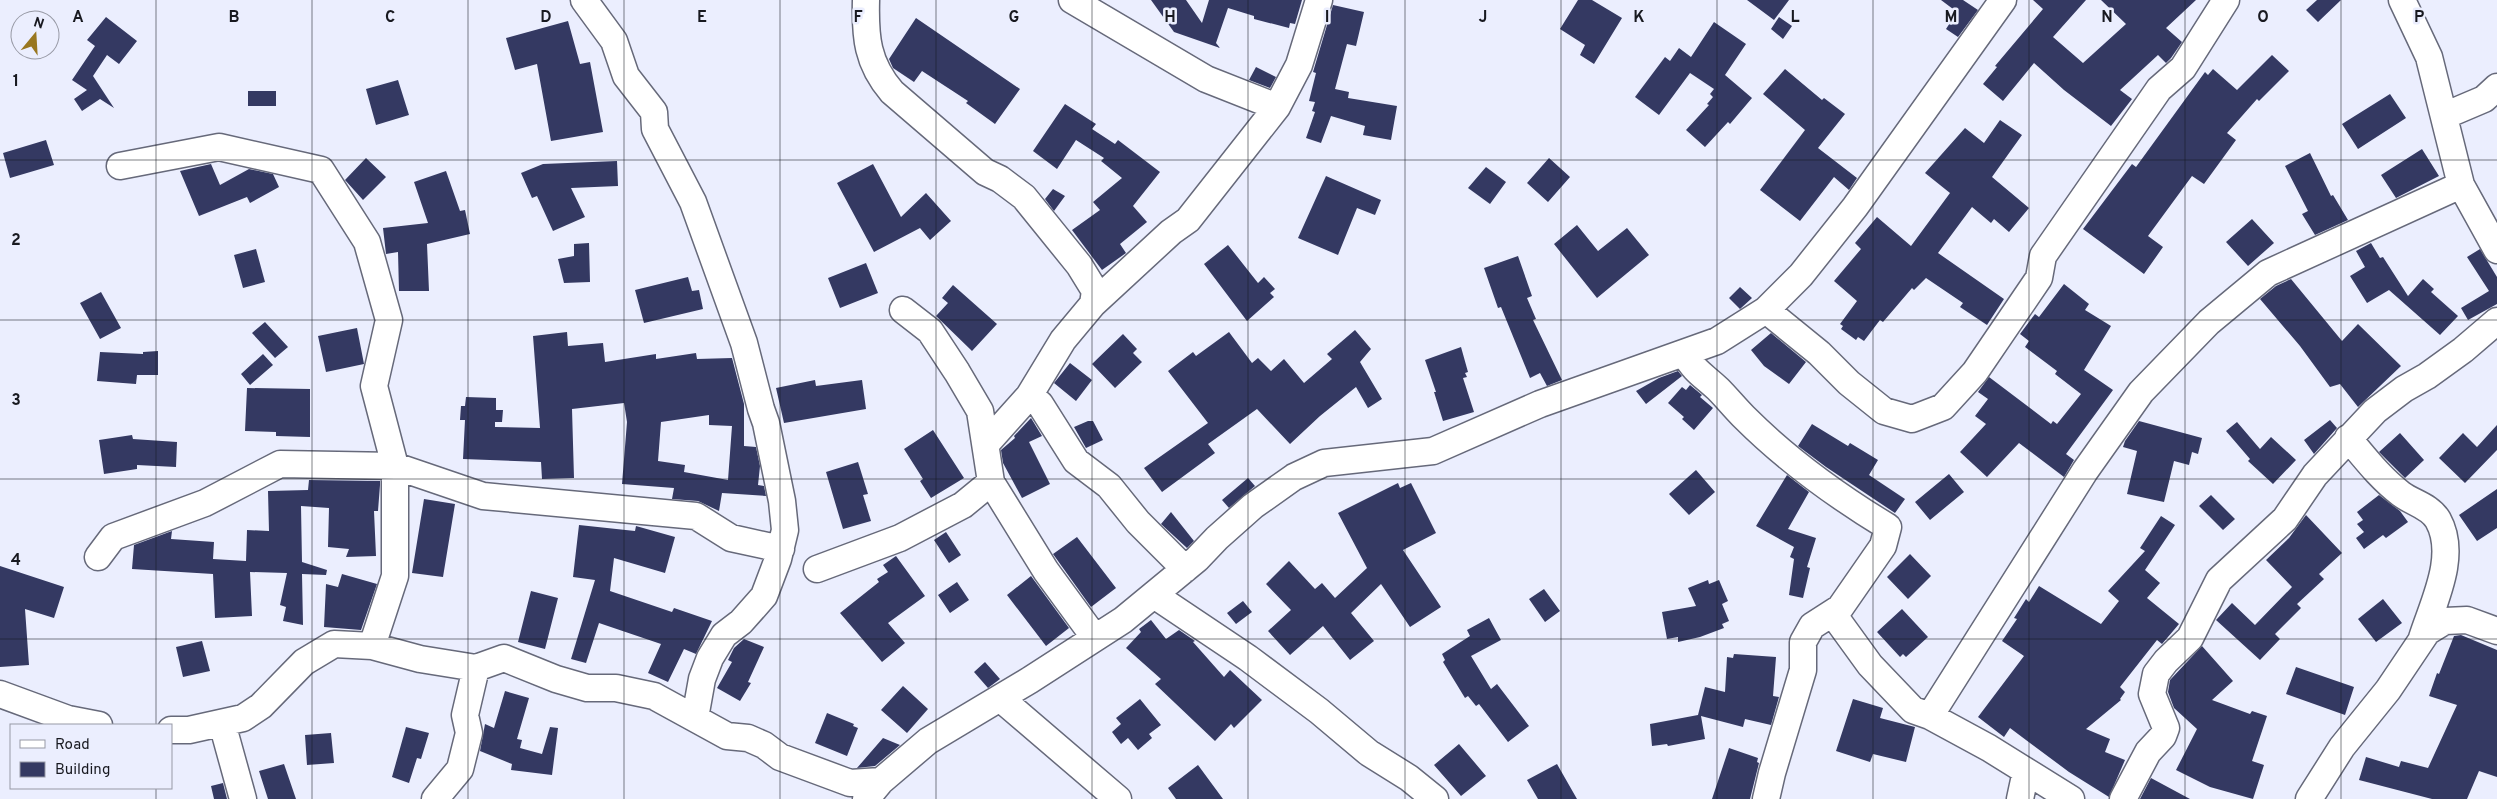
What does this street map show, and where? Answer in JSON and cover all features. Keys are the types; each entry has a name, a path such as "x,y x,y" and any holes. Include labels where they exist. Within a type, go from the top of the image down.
{"street":[{"path":"584,0 614,41 626,76 654,112 656,129 693,202 744,343 760,409 766,423 782,501 785,530 781,548 764,596 741,622 724,635 710,658 702,679 695,718"},
{"path":"866,0 868,42 872,64 879,77 892,92 985,172 1000,179 1024,197 1079,265 1095,291 1093,304"},
{"path":"1072,0 1206,79 1277,107"},
{"path":"986,444 1029,396 1063,340 1093,304 1171,232 1188,220 1277,107 1299,65 1319,0"},
{"path":"172,730 189,730 242,718 261,706 304,662 334,644 372,646 420,659 476,668 504,658 556,679 587,688 616,688 654,696 727,736 748,738 764,744 780,757 866,792 928,740 1000,698 1123,620 1185,569 1253,506 1294,477 1324,463 1434,451 1540,404 1717,340 1766,310 1801,275 1855,207 2003,0"},
{"path":"1766,310 1819,353 1849,382 1884,411 1912,419 1943,407 1974,372 2018,311 2039,278 2043,256 2159,88 2183,68 2226,0"},
{"path":"2402,0 2429,57 2461,185 2497,250"},
{"path":"2444,116 2484,99 2497,86"},
{"path":"120,166 219,147 321,170 367,242 389,320 374,386 395,466 395,576 372,646"},
{"path":"1930,716 2091,463 2141,392 2209,322 2268,273 2461,185"},
{"path":"903,310 930,331 980,411 991,482 1046,571 1095,638"},
{"path":"2123,799 2148,752 2163,736 2166,728 2152,694 2156,674 2166,661 2190,638 2219,580 2285,519 2315,475 2374,411 2464,350 2497,321"},
{"path":"1684,353 1695,371 1717,388 1745,418 1792,459 1859,509 1888,527 1883,546 1840,608 1812,626 1803,642 1803,670 1766,799"},
{"path":"1029,396 1040,404 1076,461 1108,486 1138,522 1185,569"},
{"path":"2348,438 2381,477 2402,495 2427,508 2438,520 2446,547 2444,568 2422,638"},
{"path":"98,557 113,537 206,503 280,464 395,466 483,496 696,516 731,538 781,548"},
{"path":"817,569 900,538 963,505 991,482"},
{"path":"1154,595 1248,658 1319,711 1369,753 1409,778 1435,799"},
{"path":"1833,614 1870,665 1914,710 1930,716 2071,799"},
{"path":"2309,799 2342,746 2388,690 2427,632 2445,622 2467,620 2497,630"},
{"path":"435,799 460,769 469,733 465,715 476,668"},
{"path":"0,694 68,719 94,724"},
{"path":"1000,698 1118,799"},
{"path":"222,723 241,786 243,799"},
{"path":"2020,799 2026,771"}],"building":[{"path":"1151,0 1186,0 1202,23 1209,0 1302,0 1295,24 1290,23 1289,28 1254,19 1254,16 1228,8 1216,43 1220,48 1174,32"},
{"path":"1578,0 1592,0 1622,18 1594,64 1580,55 1585,45 1560,29"},
{"path":"1747,0 1789,0 1774,20"},
{"path":"1941,0 1963,0 1978,10 1958,37 1946,29 1957,12"},
{"path":"2033,0 2086,0 2053,37 2083,63 2126,24 2101,0 2196,0 2166,28 2182,42 2171,58 2166,63 2158,55 2120,90 2132,99 2111,126 2064,90 2034,63 2003,101 1983,84 1997,67 1995,66 2043,9"},
{"path":"2317,0 2341,0 2318,22 2306,10"},
{"path":"1333,5 1364,12 1356,46 1347,44 1335,89 1349,92 1348,98 1397,106 1391,140 1363,135 1365,126 1331,116 1321,143 1306,138 1315,112 1312,111 1315,102 1309,101 1316,73 1313,72"},
{"path":"106,17 137,41 119,64 107,55 93,76 114,108 100,99 82,111 74,99 87,90 72,80 95,46 87,40"},
{"path":"1779,17 1792,26 1783,39 1771,29"},
{"path":"916,18 1020,89 995,124 966,103 968,101 922,71 914,82 893,68 889,59"},
{"path":"568,21 580,64 590,62 603,132 551,141 537,64 515,70 506,38"},
{"path":"1714,22 1746,44 1725,75 1752,98 1730,124 1728,122 1705,147 1686,130 1709,105 1707,104 1713,97 1710,94 1714,89 1690,73 1659,115 1635,97 1665,57 1670,61 1679,48 1691,57"},
{"path":"2272,55 2289,71 2259,101 2257,99 2227,133 2236,140 2204,184 2192,176 2148,236 2163,247 2144,274 2083,229 2132,164 2136,167 2205,72 2208,75 2213,69 2237,90"},
{"path":"1256,67 1276,77 1270,88 1249,80"},
{"path":"1785,69 1822,100 1824,98 1845,114 1818,148 1857,178 1849,190 1834,177 1800,221 1760,190 1805,130 1763,94"},
{"path":"398,80 409,115 376,125 366,89"},
{"path":"248,91 276,91 276,106 248,106"},
{"path":"2390,94 2406,118 2358,149 2342,124"},
{"path":"1065,104 1096,124 1092,129 1115,144 1118,140 1160,172 1133,206 1147,222 1120,244 1126,253 1102,270 1072,230 1100,210 1093,202 1122,178 1101,161 1104,158 1076,140 1057,169 1033,151"},
{"path":"2000,120 2022,135 1992,177 2029,208 2009,232 1994,219 1991,223 1972,207 1938,253 2004,299 1987,325 1960,307 1963,303 1926,278 1914,290 1912,288 1883,322 1880,320 1864,341 1858,337 1856,340 1841,329 1843,326 1840,324 1857,301 1834,281 1861,249 1855,243 1877,217 1911,246 1950,193 1925,173 1965,128 1984,143"},
{"path":"46,140 54,165 10,178 3,153"},
{"path":"2422,149 2439,176 2396,198 2381,175"},
{"path":"2310,153 2331,196 2333,195 2348,220 2315,235 2302,214 2308,211 2285,166"},
{"path":"366,158 386,177 363,200 345,180"},
{"path":"1549,158 1570,177 1548,202 1527,183"},
{"path":"617,161 618,186 571,188 585,217 553,231 537,196 532,198 521,173 543,164"},
{"path":"211,164 220,185 249,169 273,174 279,187 250,203 247,197 199,216 180,171"},
{"path":"873,164 901,217 926,193 951,221 930,240 920,228 874,252 837,183"},
{"path":"1486,167 1506,182 1490,204 1468,188"},
{"path":"446,171 460,211 465,210 470,234 427,244 429,291 399,291 398,252 386,254 383,228 428,223 414,182"},
{"path":"1326,176 1381,200 1375,215 1357,208 1338,255 1298,238"},
{"path":"1053,189 1065,196 1054,211 1045,199"},
{"path":"2252,219 2274,243 2248,266 2226,242"},
{"path":"1577,225 1598,251 1627,228 1649,255 1597,298 1554,244"},
{"path":"589,243 590,282 564,283 558,259 574,256 574,244"},
{"path":"2371,243 2380,258 2383,257 2408,296 2423,279 2434,289 2431,292 2458,316 2440,335 2389,290 2367,303 2350,276 2365,267 2356,251"},
{"path":"1228,245 1258,283 1264,277 1275,289 1270,293 1274,297 1247,321 1204,264"},
{"path":"256,249 265,282 243,288 234,255"},
{"path":"2480,249 2497,277 2497,304 2468,320 2461,308 2489,291 2467,257"},
{"path":"1518,256 1532,296 1527,298 1536,319 1533,320 1562,380 1547,386 1540,373 1530,378 1501,307 1498,308 1484,268"},
{"path":"866,263 878,293 840,308 828,278"},
{"path":"688,277 692,291 699,290 703,309 644,323 635,290"},
{"path":"2291,279 2342,341 2358,324 2401,366 2358,407 2340,384 2330,387 2300,346 2260,299 2276,286"},
{"path":"2064,284 2089,304 2085,310 2111,326 2084,370 2113,390 2066,454 2074,460 2064,477 2019,443 1987,477 1960,452 1986,424 1975,416 1988,399 1978,392 1989,377 2051,424 2053,421 2057,424 2081,394 2055,374 2057,371 2025,347 2029,341 2020,334 2035,314 2039,317"},
{"path":"953,285 997,324 972,351 936,316 948,303 942,298"},
{"path":"1740,287 1752,298 1740,309 1729,298"},
{"path":"101,292 121,328 100,339 80,303"},
{"path":"265,322 288,347 275,358 252,333"},
{"path":"357,328 364,364 326,372 318,336"},
{"path":"1355,330 1371,349 1360,362 1382,399 1368,408 1356,387 1320,416 1290,444 1257,409 1208,444 1215,453 1162,492 1144,468 1208,423 1168,371 1193,352 1196,356 1229,332 1252,363 1258,358 1271,371 1284,359 1304,383 1332,359 1327,354"},
{"path":"567,332 568,346 603,343 605,362 656,354 656,359 696,353 697,359 732,358 744,404 744,446 756,447 760,466 758,485 764,486 766,496 722,493 719,511 698,501 672,499 674,488 622,484 627,422 624,403 572,409 574,478 542,479 541,462 463,459 465,420 460,420 461,406 465,406 466,397 496,398 496,410 503,410 502,422 495,422 495,427 540,428 533,336","holes":["709,415 709,425 732,426 728,480 684,472 685,465 658,461 661,422"]},
{"path":"1771,333 1806,362 1789,384 1764,366 1751,350"},
{"path":"1123,334 1137,349 1133,353 1142,362 1115,388 1092,364"},
{"path":"1461,347 1468,372 1465,373 1467,377 1463,378 1474,412 1443,421 1425,360"},
{"path":"158,351 158,375 137,375 136,384 97,381 100,352 143,354 143,352"},
{"path":"263,354 273,365 250,385 241,374"},
{"path":"1070,363 1092,380 1076,401 1054,383"},
{"path":"1678,371 1682,376 1646,404 1636,391 1659,378"},
{"path":"815,380 816,386 862,380 866,409 784,423 776,388"},
{"path":"1690,385 1713,408 1694,430 1682,419 1684,417 1668,403 1682,387 1686,390"},
{"path":"247,388 310,389 310,437 276,436 276,432 245,431"},
{"path":"1031,418 1042,436 1029,442 1050,484 1022,498 1003,463 1001,450 1015,438 1014,436"},
{"path":"2330,420 2337,428 2314,454 2304,440"},
{"path":"1088,421 1093,421 1103,440 1086,448 1074,427"},
{"path":"2139,421 2202,438 2198,454 2192,452 2189,465 2174,461 2164,502 2127,494 2137,451 2123,447"},
{"path":"2237,422 2260,449 2271,437 2296,460 2273,484 2248,461 2250,459 2226,431"},
{"path":"1812,424 1848,446 1850,443 1878,460 1869,475 1905,499 1895,513 1798,446"},
{"path":"2497,425 2497,450 2465,483 2439,458 2463,433 2477,447"},
{"path":"933,430 964,478 931,498 920,481 923,479 904,449"},
{"path":"2400,433 2424,460 2405,478 2379,452"},
{"path":"132,435 133,439 177,442 176,467 137,465 137,469 104,474 99,440"},
{"path":"858,462 868,494 863,495 871,521 843,529 826,472"},
{"path":"1696,470 1715,492 1689,515 1669,494"},
{"path":"1949,474 1964,492 1930,520 1915,502"},
{"path":"1787,475 1809,492 1788,529 1816,538 1807,567 1810,568 1803,598 1789,595 1794,559 1790,557 1794,547 1756,526"},
{"path":"1248,478 1255,486 1229,508 1222,500"},
{"path":"309,480 380,481 380,485 378,511 374,511 376,556 346,557 349,549 328,547 329,508 301,506 302,562 327,570 326,575 302,574 303,625 283,621 286,607 280,605 287,573 250,572 252,616 215,618 213,574 132,569 134,545 172,531 171,539 214,542 213,559 246,561 247,530 269,531 268,491 308,490"},
{"path":"1398,483 1400,488 1411,483 1436,533 1403,550 1441,607 1410,627 1381,584 1351,613 1374,641 1350,660 1323,626 1290,655 1268,631 1291,610 1266,584 1289,561 1315,589 1322,583 1335,598 1367,568 1338,513"},
{"path":"2497,489 2497,528 2477,541 2459,515"},
{"path":"2211,495 2235,519 2223,530 2199,506"},
{"path":"2379,495 2400,511 2408,522 2386,538 2383,535 2364,549 2356,538 2364,532 2357,524 2363,520 2357,512"},
{"path":"424,499 455,504 443,577 412,573"},
{"path":"1171,512 1194,541 1187,548 1161,524"},
{"path":"2306,515 2342,553 2319,574 2324,579 2297,604 2301,608 2275,634 2280,639 2260,660 2216,620 2232,603 2255,625 2292,587 2266,560 2289,538"},
{"path":"2161,516 2175,525 2145,570 2160,583 2147,598 2179,624 2162,644 2157,640 2120,687 2125,692 2121,700 2086,729 2110,739 2105,752 2125,760 2109,797 2069,772 2010,728 2004,737 1978,717 2024,656 2002,641 2017,619 2014,618 2026,599 2029,602 2039,586 2101,624 2119,601 2108,591 2145,551 2140,548"},
{"path":"579,525 635,531 636,526 675,537 665,573 614,558 610,591 672,612 674,608 712,621 696,654 684,649 668,682 648,673 661,644 599,623 586,663 571,659 595,580 573,577"},
{"path":"946,532 961,555 949,563 934,540"},
{"path":"1077,537 1116,588 1091,607 1053,554"},
{"path":"1910,554 1931,576 1908,599 1887,577"},
{"path":"896,556 925,596 888,623 905,643 882,662 840,613 879,582 877,579 888,572 883,565"},
{"path":"0,566 64,587 54,618 25,609 29,665 0,667"},
{"path":"342,574 377,584 361,630 324,627 326,584 338,587"},
{"path":"1031,576 1069,628 1046,646 1007,595"},
{"path":"1708,580 1709,584 1719,580 1728,601 1722,604 1729,621 1722,624 1724,628 1700,637 1678,642 1678,637 1667,639 1662,612 1696,606 1688,588"},
{"path":"957,582 969,600 950,613 938,595"},
{"path":"1544,589 1560,611 1545,622 1529,599"},
{"path":"531,591 558,598 545,649 518,642"},
{"path":"2383,599 2402,623 2376,642 2358,619"},
{"path":"1243,601 1252,612 1236,624 1227,613"},
{"path":"1902,609 1928,637 1906,657 1903,654 1900,657 1877,632"},
{"path":"1489,618 1501,640 1471,656 1491,689 1497,684 1529,726 1508,742 1479,704 1476,706 1468,696 1465,698 1443,662 1445,660 1442,654 1470,636 1467,630"},
{"path":"1151,620 1166,639 1179,630 1195,641 1193,642 1224,677 1230,670 1262,700 1234,728 1231,724 1215,741 1155,684 1161,679 1126,648 1141,632 1139,629"},
{"path":"2461,635 2497,650 2497,777 2479,771 2467,799 2432,799 2359,780 2366,757 2399,767 2401,761 2428,768 2457,705 2429,696 2454,636"},
{"path":"744,639 764,647 748,682 751,683 740,701 717,688 732,662 728,660 734,648"},
{"path":"202,641 210,671 183,677 176,647"},
{"path":"2202,646 2233,681 2212,700 2250,714 2252,711 2267,716 2252,761 2264,765 2253,799 2210,787 2176,770 2197,729 2174,708 2168,692 2170,680"},
{"path":"1734,654 1776,657 1773,696 1779,697 1771,725 1745,719 1743,727 1701,716 1705,739 1668,746 1667,744 1652,746 1650,724 1698,715 1705,687 1725,692 1727,657 1733,658"},
{"path":"985,662 1000,679 988,688 974,672"},
{"path":"2296,667 2354,687 2345,715 2286,694"},
{"path":"903,686 928,709 907,733 881,710"},
{"path":"505,691 529,698 517,739 522,740 520,748 542,754 550,727 558,728 552,775 511,770 512,764 480,751 485,724 494,728"},
{"path":"1140,699 1161,725 1149,734 1152,738 1138,750 1128,738 1121,744 1112,732 1121,724 1116,718"},
{"path":"1853,699 1883,708 1880,718 1915,727 1906,762 1873,754 1870,762 1836,751"},
{"path":"827,713 854,724 853,726 858,728 847,756 815,743"},
{"path":"406,727 429,733 421,759 417,758 409,783 392,777"},
{"path":"331,733 334,763 307,765 305,735"},
{"path":"883,738 900,745 875,766 857,768"},
{"path":"1459,744 1486,776 1461,796 1434,765"},
{"path":"1729,748 1758,758 1757,762 1759,763 1750,799 1712,799"},
{"path":"284,764 296,799 268,799 259,771"},
{"path":"1557,764 1577,799 1538,799 1527,780"},
{"path":"1198,765 1223,799 1176,799 1168,788"},
{"path":"2151,778 2190,799 2140,799"},
{"path":"223,783 227,799 214,799 211,786"}]}
